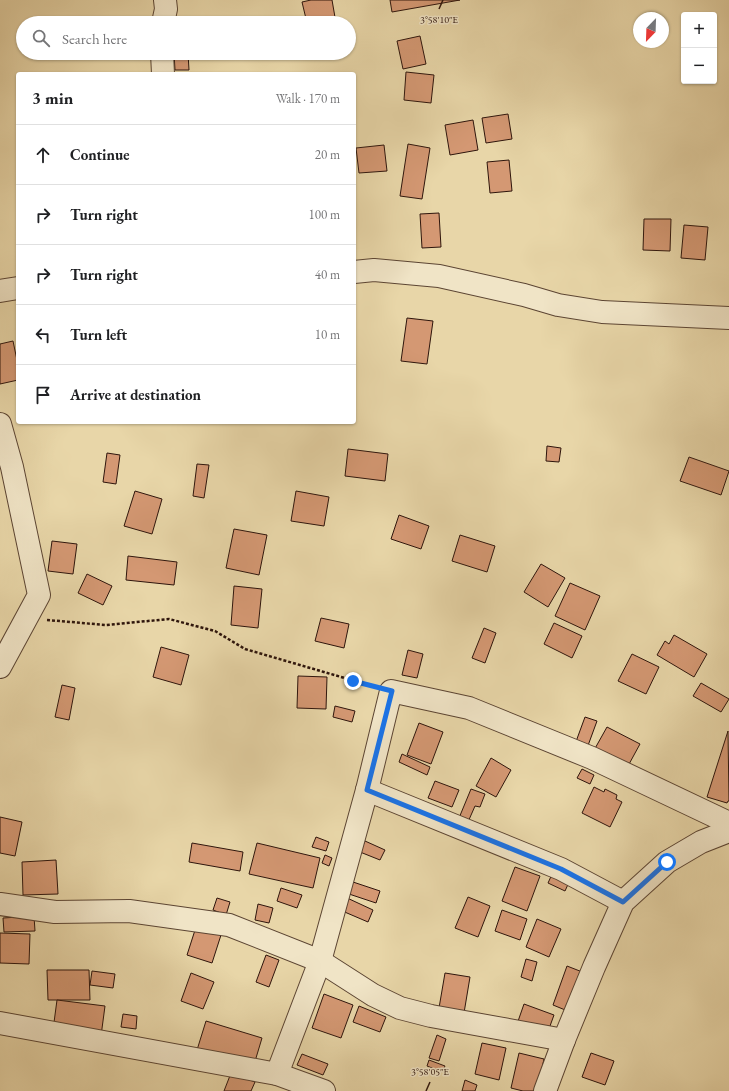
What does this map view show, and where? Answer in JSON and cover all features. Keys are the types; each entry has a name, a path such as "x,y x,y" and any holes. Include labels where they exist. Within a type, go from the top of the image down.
{"street":[{"path":"164,16 166,9 165,0"},
{"path":"162,60 163,72"},
{"path":"356,272 374,270 439,276 524,295 558,305 602,312 729,318"},
{"path":"0,291 16,288"},
{"path":"0,424 12,467 40,595 0,667"},
{"path":"277,1074 320,961 367,790 392,691 469,708 592,758 729,823"},
{"path":"367,790 561,869 623,902"},
{"path":"545,1091 594,967 623,902 667,862 702,842 729,831"},
{"path":"0,904 55,912 129,911 229,926 320,961 373,995 400,1008 431,1016 564,1040"},
{"path":"0,1023 277,1074 324,1091"}],"path":[{"path":"26,619 106,625 169,619 215,632 245,650 392,691"}],"building":[{"path":"311,0 332,0 335,16 305,16 302,2"},
{"path":"390,0 460,0 392,12"},
{"path":"420,36 426,64 403,69 397,41"},
{"path":"174,60 188,60 189,70 175,70"},
{"path":"406,72 434,75 431,103 404,100"},
{"path":"508,114 512,139 486,143 482,118"},
{"path":"473,120 478,150 450,155 445,125"},
{"path":"408,144 430,148 422,199 400,196"},
{"path":"384,145 387,171 359,173 356,148"},
{"path":"509,160 512,191 490,193 487,162"},
{"path":"439,213 441,247 422,248 420,214"},
{"path":"644,219 671,219 670,251 643,250"},
{"path":"684,225 708,227 705,260 681,258"},
{"path":"407,318 433,321 427,364 401,361"},
{"path":"13,341 16,355 16,380 0,384 0,344"},
{"path":"547,446 561,448 559,462 546,461"},
{"path":"348,449 388,454 385,481 345,476"},
{"path":"107,453 120,455 116,484 103,482"},
{"path":"689,457 729,471 721,495 680,481"},
{"path":"197,464 209,465 204,498 193,496"},
{"path":"135,491 162,499 152,534 124,526"},
{"path":"296,491 329,497 324,526 291,521"},
{"path":"399,515 429,526 421,549 391,539"},
{"path":"234,529 267,535 259,575 226,568"},
{"path":"460,535 495,546 487,572 452,561"},
{"path":"52,541 77,544 73,574 48,571"},
{"path":"128,556 177,562 174,585 126,580"},
{"path":"541,564 565,578 548,607 524,592"},
{"path":"87,574 112,586 103,605 78,593"},
{"path":"570,583 600,596 585,630 555,616"},
{"path":"234,586 262,589 258,628 231,625"},
{"path":"321,618 349,624 344,648 315,641"},
{"path":"554,623 582,636 572,658 544,644"},
{"path":"484,628 496,633 485,663 472,658"},
{"path":"674,635 707,654 694,677 657,655 665,641 669,644"},
{"path":"161,647 189,655 181,685 153,677"},
{"path":"408,650 423,654 417,678 402,675"},
{"path":"632,654 659,667 646,694 618,681"},
{"path":"298,676 327,677 326,709 297,708"},
{"path":"701,683 729,699 721,712 693,696"},
{"path":"62,685 75,688 69,720 55,717"},
{"path":"335,706 355,711 352,722 333,717"},
{"path":"585,717 597,721 586,751 574,747"},
{"path":"419,723 443,732 431,764 407,755"},
{"path":"607,727 640,744 628,766 593,752"},
{"path":"728,731 729,801 727,803 707,797"},
{"path":"402,754 430,767 427,775 399,762"},
{"path":"491,758 511,770 496,797 476,786"},
{"path":"582,769 594,775 590,784 577,778"},
{"path":"435,781 459,790 452,807 428,798"},
{"path":"594,787 604,792 605,789 617,795 616,799 622,802 610,827 582,813"},
{"path":"471,789 485,794 480,807 475,806 468,822 459,818"},
{"path":"0,817 22,822 15,856 0,853"},
{"path":"316,837 329,842 326,851 312,847"},
{"path":"365,841 385,850 380,860 360,852"},
{"path":"192,843 243,852 240,871 189,862"},
{"path":"257,843 320,858 313,888 249,874"},
{"path":"325,855 332,858 329,866 322,863"},
{"path":"56,860 58,894 23,895 22,862"},
{"path":"515,867 540,876 527,911 502,901"},
{"path":"553,872 570,880 565,891 548,883"},
{"path":"350,881 380,891 376,903 346,893"},
{"path":"281,888 302,895 297,908 277,901"},
{"path":"345,897 373,910 368,922 340,910"},
{"path":"468,897 490,906 478,937 455,928"},
{"path":"217,898 230,902 226,915 213,910"},
{"path":"258,904 273,908 269,923 255,920"},
{"path":"502,910 527,919 520,940 495,931"},
{"path":"34,916 35,931 4,932 3,918"},
{"path":"537,919 561,929 549,957 526,947"},
{"path":"196,927 221,935 212,963 187,955"},
{"path":"0,933 30,934 29,964 0,963"},
{"path":"266,955 279,960 269,987 256,982"},
{"path":"526,959 537,962 532,981 521,977"},
{"path":"567,966 590,975 575,1014 553,1005"},
{"path":"47,970 89,970 90,1000 48,1000"},
{"path":"92,971 115,974 113,988 90,985"},
{"path":"191,973 214,982 203,1009 181,1001"},
{"path":"445,973 470,977 464,1013 439,1008"},
{"path":"324,994 353,1005 341,1038 312,1028"},
{"path":"57,1000 105,1006 101,1036 53,1030"},
{"path":"524,1004 554,1015 546,1037 516,1027"},
{"path":"359,1006 386,1017 380,1032 353,1022"},
{"path":"123,1014 137,1016 136,1029 121,1027"},
{"path":"206,1021 262,1038 253,1068 197,1050"},
{"path":"437,1035 446,1039 439,1061 429,1058"},
{"path":"482,1043 506,1048 499,1080 475,1074"},
{"path":"519,1053 544,1059 537,1091 523,1091 511,1088"},
{"path":"591,1053 614,1061 605,1085 582,1077"},
{"path":"302,1054 328,1064 323,1075 297,1065"},
{"path":"429,1060 445,1066 442,1072 427,1066"},
{"path":"231,1073 255,1082 251,1091 224,1091"},
{"path":"465,1080 477,1085 475,1091 462,1091"}],"route":[{"path":"353,681 392,691 367,790 561,869 623,902 667,862"}]}
